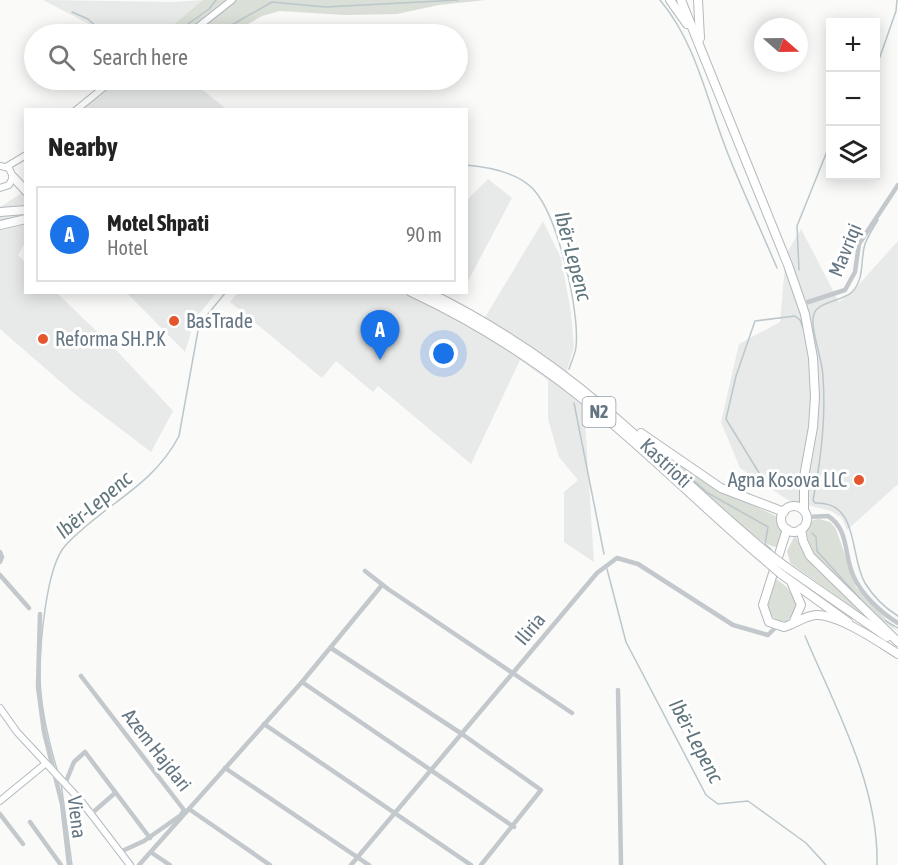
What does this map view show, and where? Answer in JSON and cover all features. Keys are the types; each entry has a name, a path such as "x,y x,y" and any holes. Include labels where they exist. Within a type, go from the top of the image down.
{"highway":[{"path":"670,0 702,51"},
{"path":"681,0 802,304 813,358 815,397 813,427 804,477 805,513 782,552 763,605 766,618 777,626 789,625 817,615 870,637"},
{"path":"698,0 702,51"},
{"path":"13,175 24,188"},
{"path":"0,212 24,210"},
{"path":"0,219 24,218"},
{"path":"0,225 24,219"},
{"name":"Kastrioti","path":"415,294 487,332 558,380 768,558 898,643"},
{"name":"Kastrioti","path":"432,294 514,340 604,408 768,558"},
{"path":"604,408 706,479 734,494 784,512"},
{"path":"804,477 792,506 784,512 782,523 795,530 810,556 898,643"},
{"path":"792,506 805,513"},
{"name":"Kastrioti","path":"784,570 791,582 870,637"},
{"path":"789,625 801,610 800,601 791,582"},
{"name":"N2","path":"870,637 898,654"}],"street":[{"path":"202,24 232,0"},
{"path":"78,108 101,90"},
{"path":"13,175 3,166 24,157"},
{"path":"0,188 9,185 24,159"},
{"name":"Mavriqi","path":"802,304 845,290 855,272 860,244 898,185"},
{"path":"805,513 828,516 839,526 852,573 859,587 888,617 898,623"},
{"path":"0,552 0,562"},
{"name":"Iliria","path":"351,865 602,567 617,558 645,567 733,625 768,635 777,626"},
{"path":"366,571 382,585 572,713"},
{"path":"0,575 29,608"},
{"path":"139,865 302,682 382,585"},
{"name":"Viena","path":"40,614 36,673 44,732 62,804 69,865"},
{"path":"331,648 462,734 541,790 481,865"},
{"name":"Azem Hajdari","path":"81,676 183,809 181,815 150,838 120,852"},
{"path":"302,682 513,827"},
{"path":"618,690 621,865"},
{"path":"0,708 45,764 92,814 130,865"},
{"path":"264,724 471,865"},
{"path":"65,784 74,762 85,752 150,838"},
{"path":"0,801 45,764"},
{"path":"225,768 369,865"},
{"path":"92,814 116,793"},
{"path":"189,809 270,865"},
{"path":"0,814 23,844"},
{"path":"30,822 61,865"},
{"path":"152,852 170,865"}],"shaded area":[{"path":"43,0 173,2 203,0 174,24 89,24"},
{"path":"203,0 485,0 439,5 397,14 345,15 280,11 262,16 248,24 174,24"},
{"path":"95,90 203,90 224,107 223,108 74,108"},
{"path":"488,179 512,198 468,281 468,199"},
{"path":"24,192 24,245 18,255 24,261 24,294 58,294 118,352 173,411 151,452 76,395 0,329 0,207"},
{"path":"543,221 561,258 571,312 574,347 567,370 584,405 594,562 564,542 564,492 578,480 559,457 548,419 548,380 520,360 471,464 378,386 373,392 336,361 322,378 230,302 236,294 437,294 484,319"},
{"path":"801,229 839,302 853,291 898,241 898,484 847,530 842,518 831,511 788,500 740,468 721,422 739,344 780,322 786,254"},
{"name":"BasTrade","path":"128,294 215,294 195,319 185,352"},
{"path":"666,455 723,491 778,517 784,531 777,551 776,547 767,544 737,522"},
{"path":"813,520 830,522 836,529 856,587 898,632 863,605 815,555 809,546 806,530"},
{"path":"795,535 807,558 872,621 790,563 787,551"},
{"path":"776,579 790,591 796,604 797,610 787,621 778,621 768,613 768,600"}],"waterway":[{"path":"188,24 209,9 216,0"},
{"path":"234,24 272,2 325,7 458,0"},
{"path":"660,0 673,17 692,54 728,154 777,268"},
{"path":"880,57 896,11 897,0"},
{"path":"72,12 93,24"},
{"path":"799,270 797,226 826,154"},
{"name":"Ibër-Lepenc","path":"468,165 493,169 520,179 534,190 543,203 559,242 571,289 576,347 569,369"},
{"path":"878,220 865,244 861,275 856,287 848,295 820,307 814,314 813,327 822,370 824,408 813,500 815,503 829,505 840,511 851,532 860,572 865,583 872,593 898,616"},
{"name":"Ibër-Lepenc","path":"58,773 46,724 40,674 45,607 58,556 79,532 141,483 168,454 179,436 199,325 224,294"},
{"path":"761,476 726,419 736,376 755,321 795,316 800,320 803,328"},
{"name":"Ibër-Lepenc","path":"574,403 604,554"},
{"path":"685,473 708,493 768,527 765,544 771,549"},
{"path":"812,533 816,537 817,551 861,600"},
{"name":"Ibër-Lepenc","path":"607,569 626,642 706,795 718,804 748,801 806,843 826,865"},
{"path":"886,621 898,628"},
{"path":"805,636 853,747 863,776 876,835 877,865"},
{"name":"Ibër-Lepenc","path":"61,783 72,865"}],"place":[{"name":"BasTrade","path":"174,321"},
{"name":"Reforma SH.P.K","path":"43,339"},
{"name":"Motel Shpati","path":"380,360"},
{"name":"Agna Kosova LLC","path":"859,480"}]}
